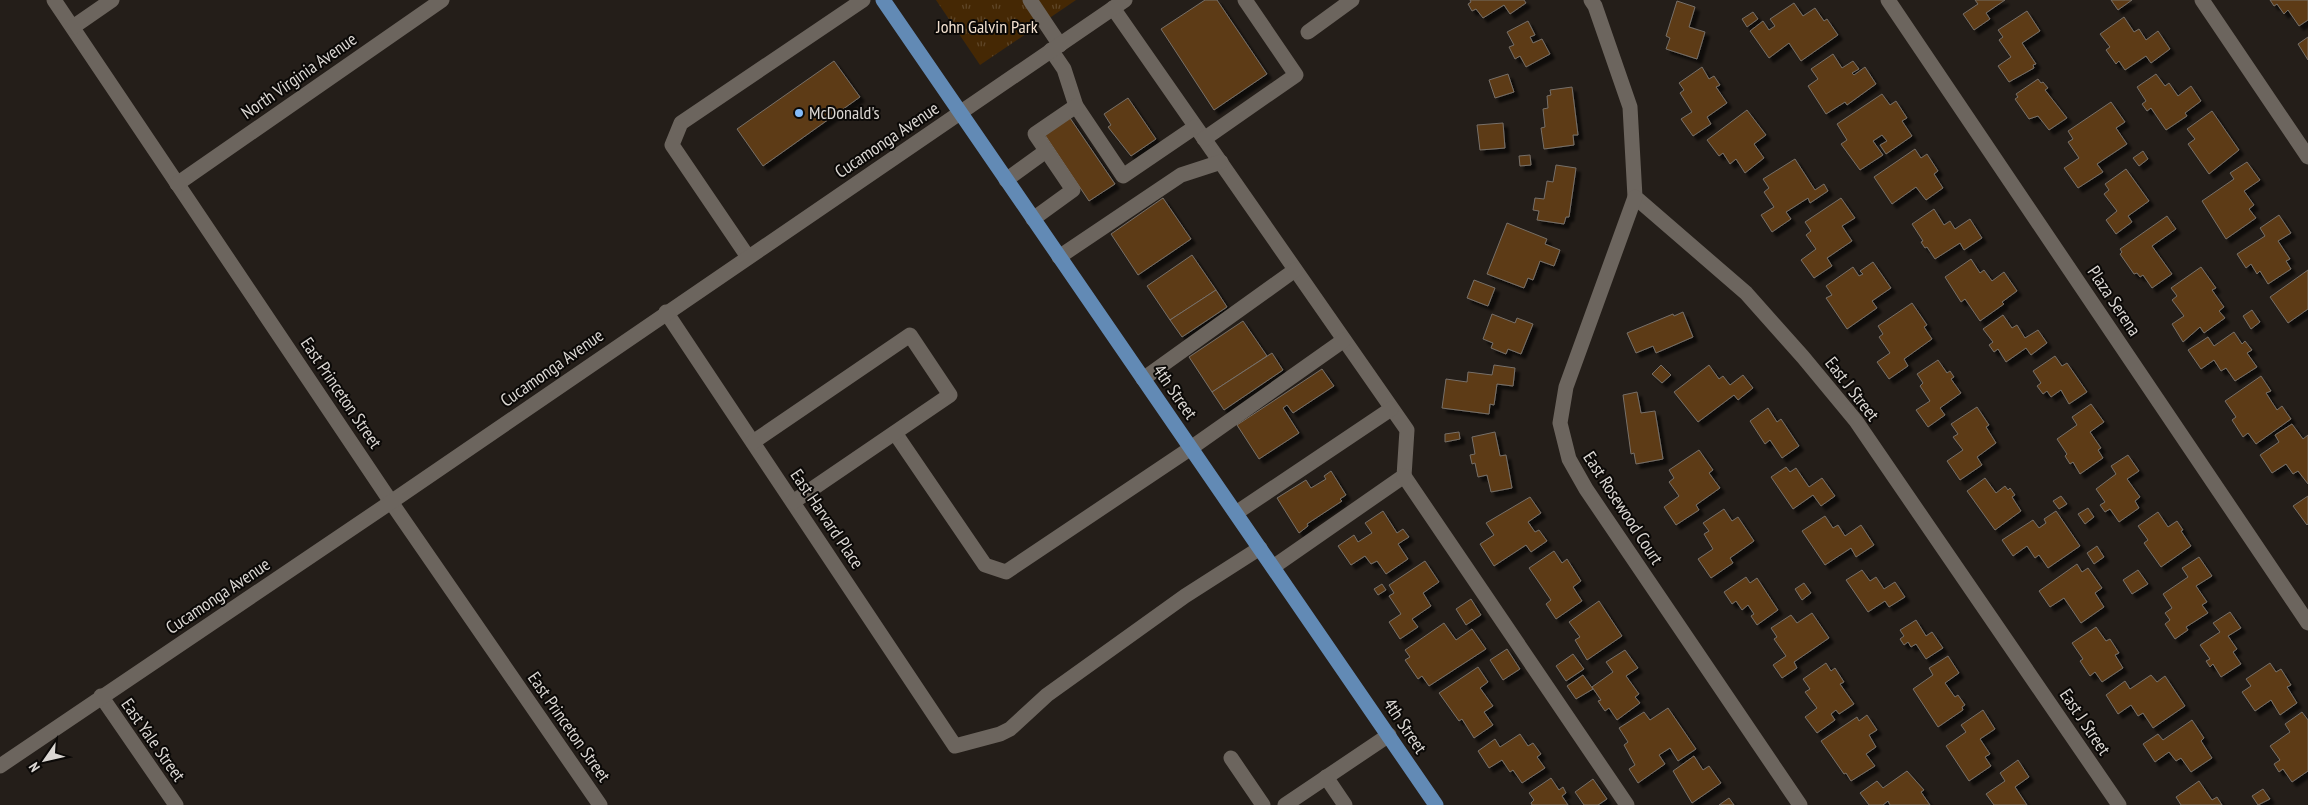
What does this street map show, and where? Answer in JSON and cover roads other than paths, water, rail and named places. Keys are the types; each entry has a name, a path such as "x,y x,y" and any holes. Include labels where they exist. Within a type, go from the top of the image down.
{"main road":[{"name":"4th Street","path":"883,0 1436,805"}],"street":[{"name":"East Princeton Street","path":"54,0 392,502 600,805"},
{"path":"73,27 112,0"},
{"name":"North Virginia Avenue","path":"177,184 442,0"},
{"path":"748,257 672,145 681,124 863,0"},
{"path":"1030,0 1055,47 1076,106 1123,176 1200,133 1296,75 1245,0"},
{"path":"1308,32 1352,0"},
{"name":"Plaza Serena","path":"1888,0 2308,623"},
{"path":"2202,0 2308,157"},
{"path":"1596,2 1630,107 1635,197"},
{"path":"1119,4 1200,133 1407,430 1404,476 1627,805"},
{"name":"Cucamonga Avenue","path":"0,766 101,696 392,502 666,312 1119,4"},
{"path":"1033,219 1073,190 1035,134 1076,106"},
{"path":"1006,180 1046,151"},
{"path":"1059,257 1182,175 1221,162"},
{"name":"East Rosewood Court","path":"1635,197 1566,387 1560,423 1569,459 1586,489 1800,805"},
{"name":"East J Street","path":"1635,197 1746,293 1803,357 1856,421 2119,805"},
{"path":"1143,379 1295,270"},
{"name":"East Harvard Place","path":"666,312 955,746 977,741 1010,729 1047,696 1185,596 1260,548"},
{"path":"753,442 910,335 950,395 793,502"},
{"path":"894,433 985,565 1006,572 1191,448 1344,340"},
{"path":"1236,513 1391,409"},
{"path":"1273,567 1404,476"},
{"name":"East Yale Street","path":"101,696 176,805"},
{"path":"1285,805 1389,735"},
{"path":"1231,758 1263,805"},
{"path":"1326,777 1345,805"}],"place":[{"name":"McDonald's","path":"799,113"}],"park label":[{"name":"John Galvin Park","path":"987,27"}]}
